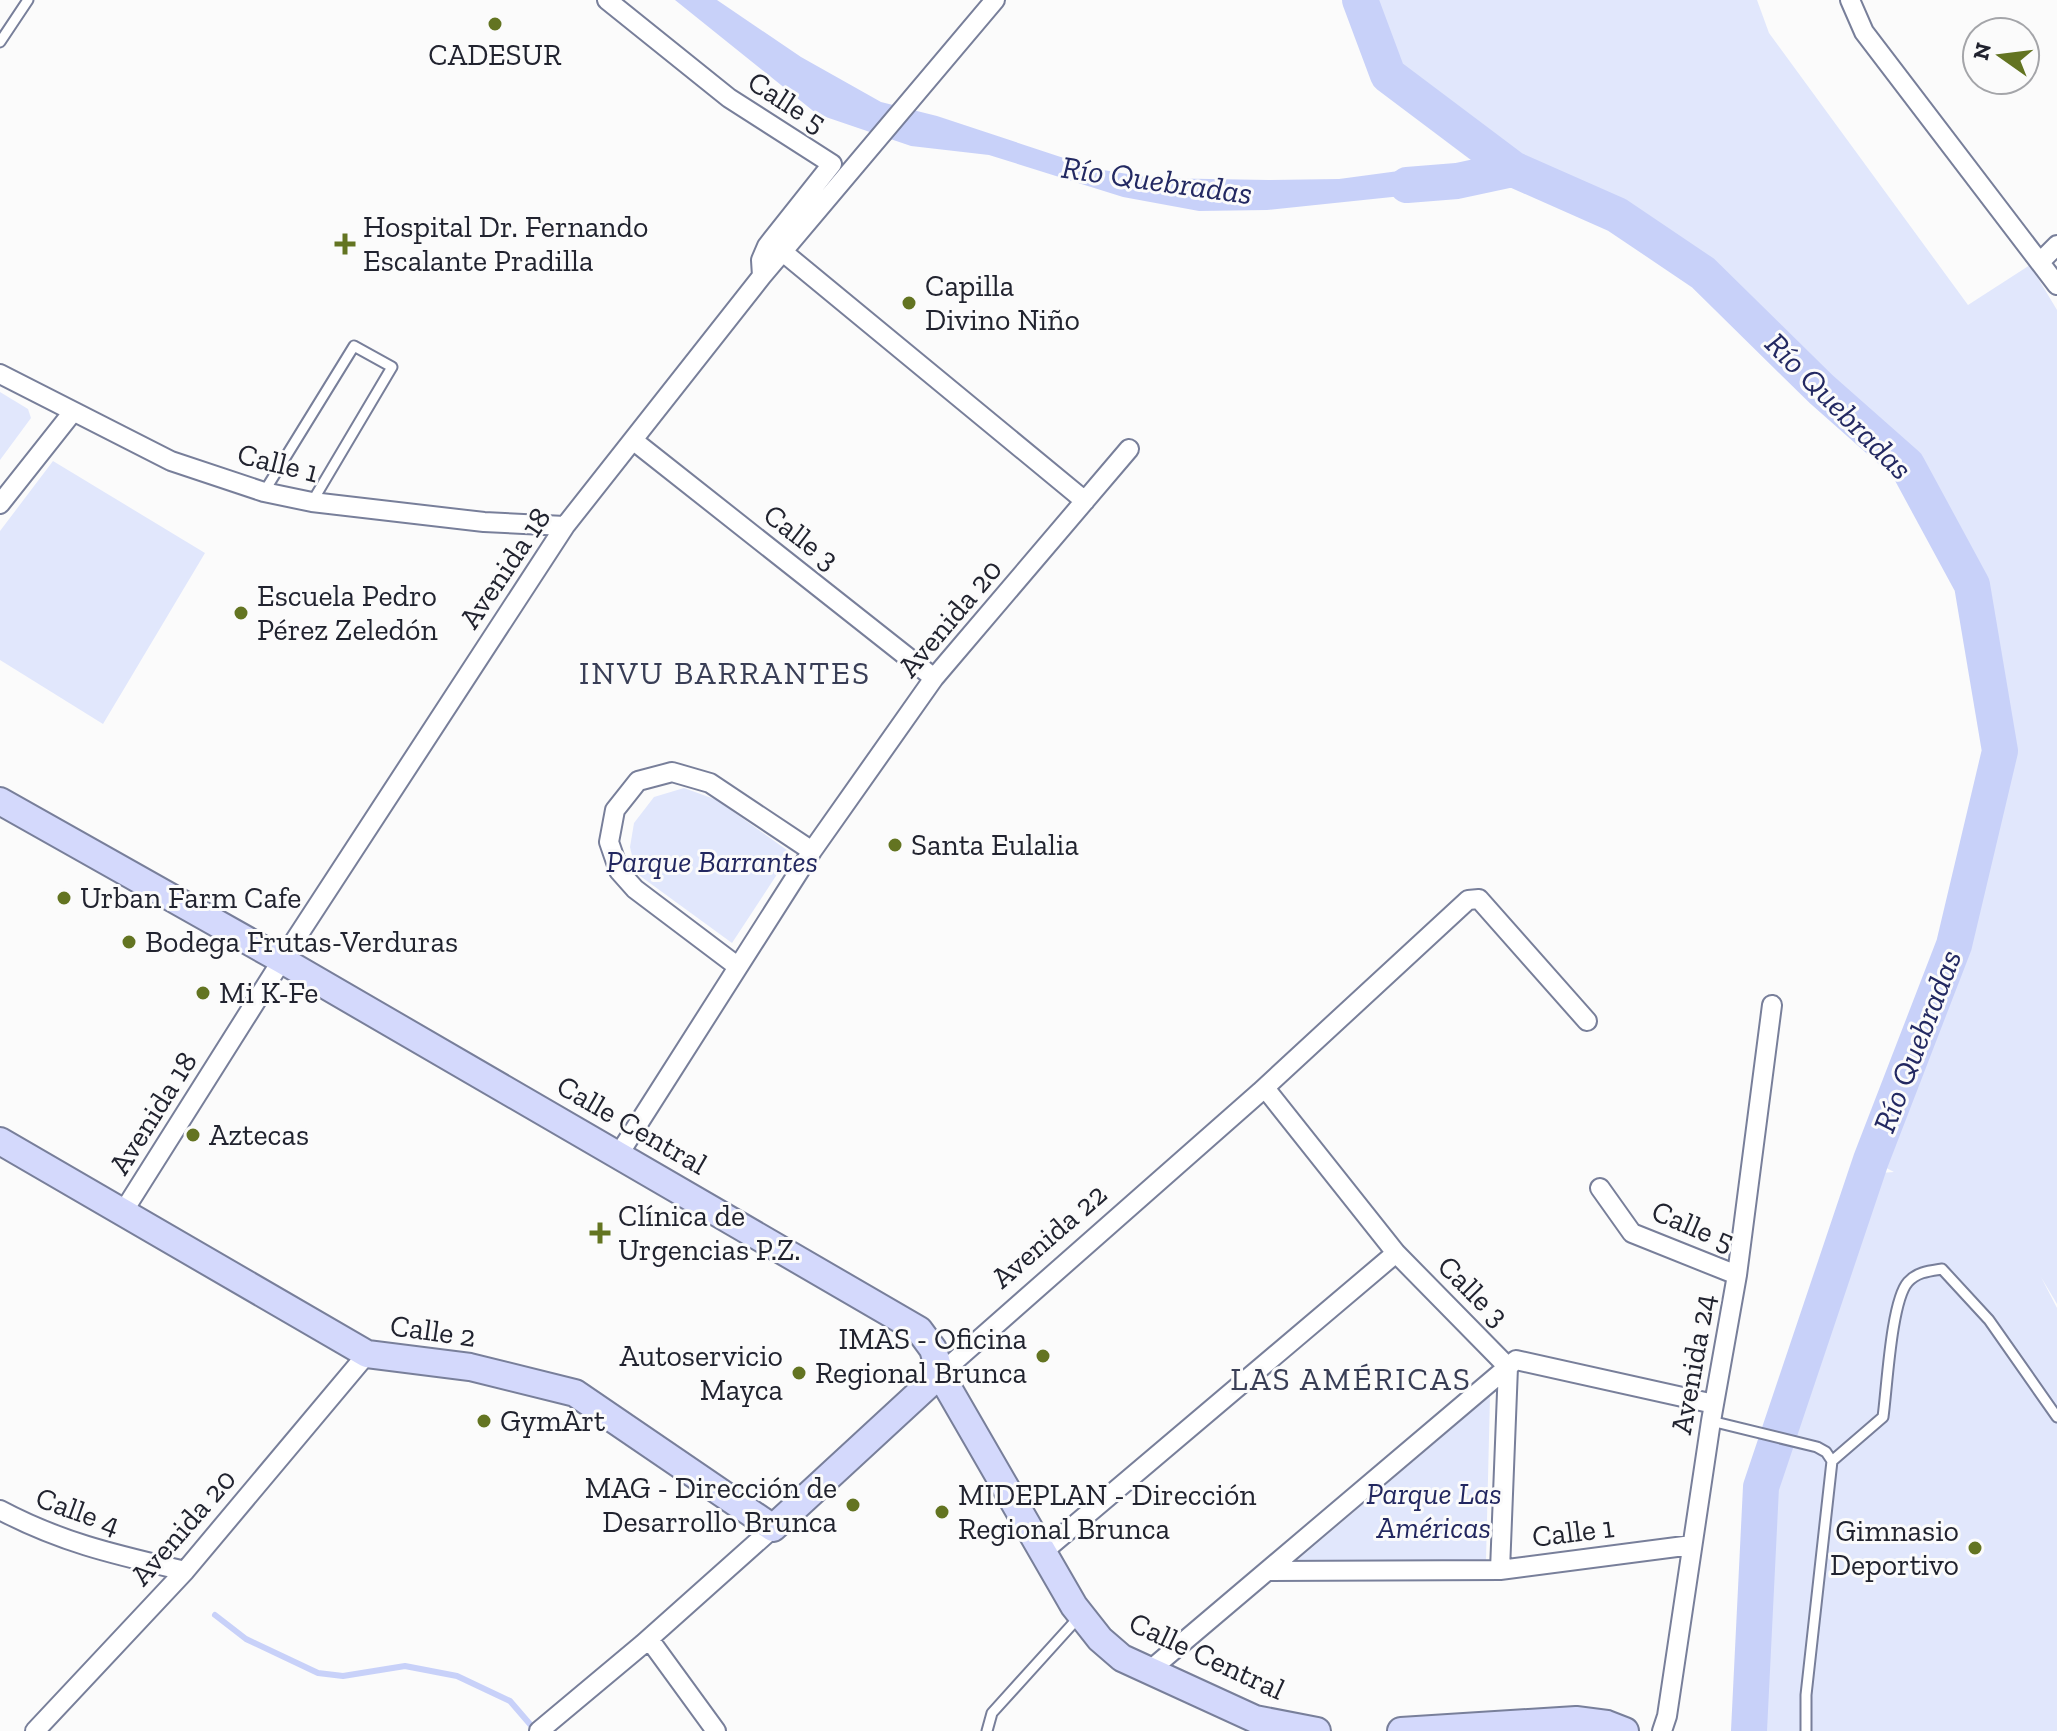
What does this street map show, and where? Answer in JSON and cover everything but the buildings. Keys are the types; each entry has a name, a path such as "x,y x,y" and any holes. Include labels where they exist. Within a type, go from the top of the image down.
{"main road":[{"name":"Calle Central","path":"0,801 282,960 919,1330 933,1349 940,1374 1081,1616 1111,1650 1149,1671 1255,1719 1317,1731"},
{"name":"Calle 2","path":"0,1141 367,1354 470,1367 575,1393 773,1528"},
{"name":"Avenida 22","path":"773,1528 940,1374"},
{"path":"1401,1731 1576,1720 1607,1724 1625,1731"}],"street":[{"name":"Calle 5","path":"607,0 729,98 832,164 767,246 761,260 762,276"},
{"name":"Avenida 18","path":"123,1212 282,960 565,526 762,276 995,0"},
{"path":"1850,0 1864,32 2057,285"},
{"path":"2040,262 2057,245"},
{"path":"783,252 1085,501"},
{"name":"Calle 1","path":"0,374 171,461 264,492 312,502 484,522 565,526"},
{"path":"0,504 72,413"},
{"name":"Calle 3","path":"634,441 934,678"},
{"name":"Avenida 20","path":"619,1154 812,851 934,678 1129,449"},
{"path":"737,966 635,889 619,871 609,842 615,810 638,781 672,772 710,783 812,851"},
{"name":"Avenida 22","path":"940,1374 1265,1088 1473,899 1479,899 1587,1021"},
{"name":"Avenida 24","path":"1662,1731 1667,1716 1712,1412 1737,1275 1772,1005"},
{"name":"Calle 3","path":"1265,1088 1396,1253 1508,1367 1516,1360 1712,1412"},
{"name":"Calle 5","path":"1600,1188 1632,1233 1737,1275"},
{"path":"1044,1551 1396,1253"},
{"name":"Avenida 20","path":"35,1731 185,1571 367,1354"},
{"path":"1500,1570 1508,1367"},
{"path":"1149,1671 1508,1367"},
{"name":"Calle 4","path":"0,1510 37,1530 91,1549 185,1571"},
{"name":"Avenida 22","path":"539,1731 649,1639 773,1528"},
{"name":"Calle 1","path":"1268,1571 1500,1570 1692,1545"},
{"path":"649,1639 716,1731"}],"lane":[{"path":"0,42 28,0"},
{"path":"264,492 354,346 392,367 312,502"},
{"path":"1832,1461 1883,1417 1897,1311 1906,1284 1921,1272 1942,1269 1989,1320 2057,1417"},
{"path":"1712,1412 1817,1447 1826,1452 1832,1461 1809,1667 1806,1731"},
{"path":"987,1731 992,1713 1081,1616"}],"green space":[{"path":"1364,0 1757,0 1769,33 1968,305 2030,265 2057,310 2057,1304 2041,1277 2057,1308 2057,1731 1749,1731 1761,1487 1866,1174 1894,1172 1871,1160 1954,945 1999,751 1972,585 1907,465 1821,389 1703,273 1617,215 1513,169 1388,75 1363,10"},
{"path":"0,392 28,409 31,418 0,460"},
{"path":"53,461 205,553 103,724 0,660 0,531"},
{"name":"Parque Barrantes","path":"684,788 717,800 791,853 732,943 636,873 630,847 634,823 654,797"},
{"name":"Parque Las Américas","path":"1490,1396 1486,1561 1288,1568"}],"water":[{"path":"675,0 717,0 801,57 881,102 937,116 1097,169 1152,178 1269,180 1339,179 1436,166 1457,181 1440,192 1267,210 1199,211 1123,197 989,155 911,146 817,114"}],"waterway":[{"path":"1360,0 1388,75 1513,169"},
{"name":"Río Quebradas","path":"1407,185 1457,181 1513,169 1617,215 1703,273 1821,389 1907,465 1972,585 2000,751 1954,945 1871,1160 1761,1487 1749,1731"},
{"path":"215,1615 246,1639 318,1673 343,1676 405,1666 457,1676 510,1701 535,1730"}],"place":[{"name":"CADESUR","path":"495,24"},
{"name":"Hospital Dr. Fernando Escalante Pradilla","path":"345,244"},
{"name":"Capilla Divino Niño","path":"909,303"},
{"name":"Escuela Pedro Pérez Zeledón","path":"241,613"},
{"name":"Santa Eulalia","path":"895,845"},
{"name":"Urban Farm Cafe","path":"64,898"},
{"name":"Bodega Frutas-Verduras","path":"129,942"},
{"name":"Mi K-Fe","path":"203,993"},
{"name":"Aztecas","path":"193,1135"},
{"name":"Clínica de Urgencias P.Z.","path":"600,1233"},
{"name":"IMAS - Oficina Regional Brunca","path":"1043,1356"},
{"name":"Autoservicio Mayca","path":"799,1373"},
{"name":"GymArt","path":"484,1421"},
{"name":"MAG - Dirección de Desarrollo Brunca","path":"853,1505"},
{"name":"MIDEPLAN - Dirección Regional Brunca","path":"942,1512"},
{"name":"Gimnasio Deportivo","path":"1975,1548"}],"district":[{"name":"INVU BARRANTES","path":"725,673"},
{"name":"LAS AMÉRICAS","path":"1351,1379"}]}
